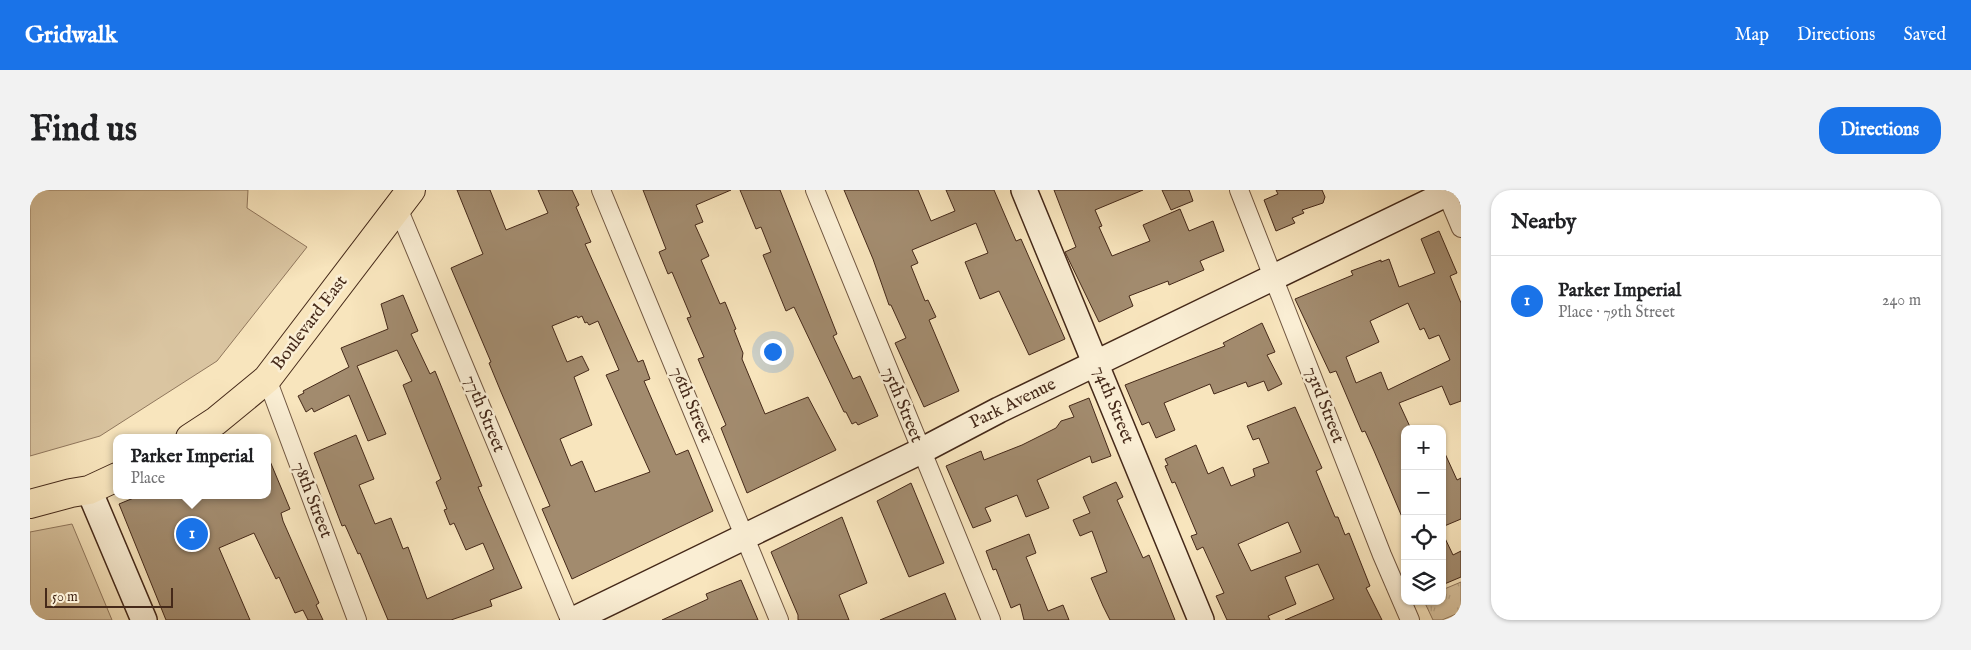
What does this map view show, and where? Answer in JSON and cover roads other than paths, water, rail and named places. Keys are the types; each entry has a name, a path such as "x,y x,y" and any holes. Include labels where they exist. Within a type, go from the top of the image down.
{"main road":[{"name":"Boulevard East","path":"196,434 216,421 267,379 399,213"},
{"path":"30,504 71,492 89,490 113,478"}],"street":[{"name":"76th Street","path":"601,190 779,620"},
{"name":"75th Street","path":"815,190 990,620"},
{"name":"74th Street","path":"1024,190 1201,620"},
{"name":"73rd Street","path":"1239,190 1382,555 1410,620"},
{"name":"Park Avenue","path":"574,620 1449,191"},
{"path":"1449,191 1461,228"},
{"name":"77th Street","path":"399,213 570,620"},
{"name":"78th Street","path":"267,379 357,620"},
{"path":"89,490 144,620"}],"place":[{"name":"Parker Imperial","path":"192,534"}]}
